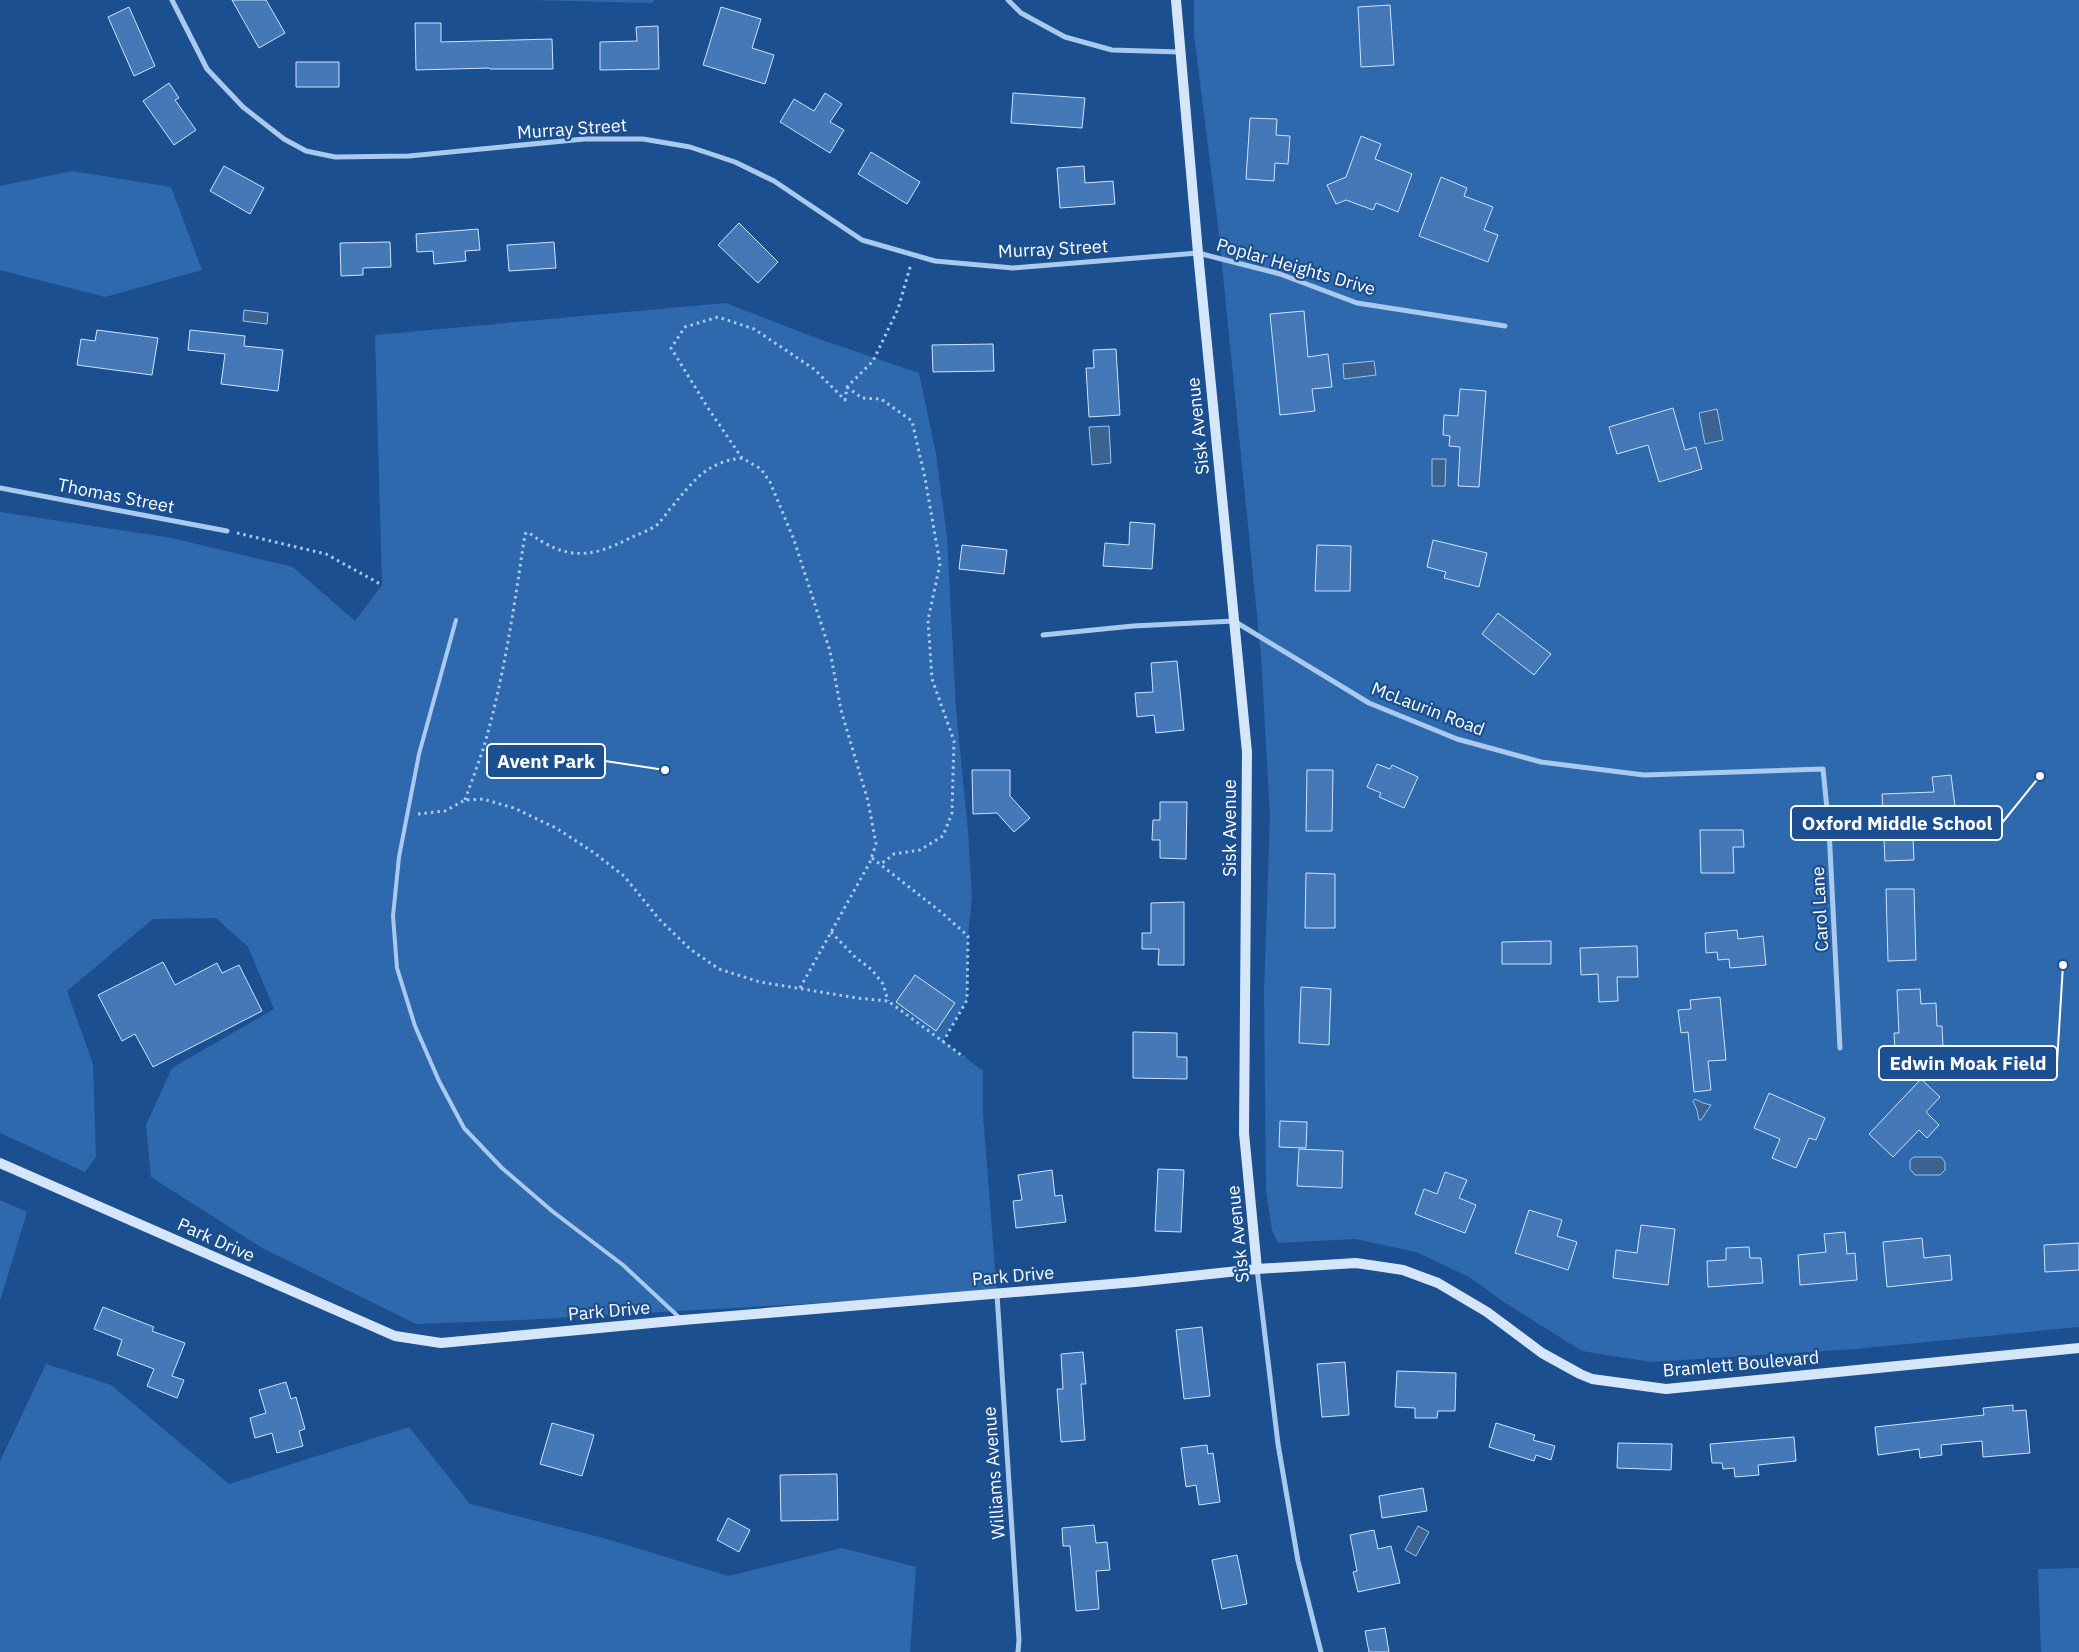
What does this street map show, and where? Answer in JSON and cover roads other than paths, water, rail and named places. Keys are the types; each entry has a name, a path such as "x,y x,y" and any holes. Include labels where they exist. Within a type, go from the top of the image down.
{"street":[{"name":"Murray Street","path":"172,0 207,69 242,107 284,139 306,151 334,157 409,156 584,139 643,139 690,147 735,162 774,181 862,240 934,261 1013,268 1198,253"},
{"path":"1008,0 1021,13 1065,37 1112,50 1180,52"},
{"name":"Sisk Avenue","path":"1176,0 1198,253 1247,752 1244,1133 1257,1269 1280,1454 1298,1560 1321,1652"},
{"name":"Poplar Heights Drive","path":"1198,253 1280,274 1357,302 1506,326"},
{"name":"Thomas Street","path":"0,488 228,530"},
{"path":"1043,636 1133,626 1234,620"},
{"name":"McLaurin Road","path":"1234,620 1369,703 1457,739 1542,762 1644,775 1823,769"},
{"name":"Carol Lane","path":"1823,769 1829,829 1840,1048"},
{"name":"Park Drive","path":"0,1163 395,1336 441,1343 682,1320 1135,1282 1257,1269"},
{"name":"Bramlett Boulevard","path":"1257,1269 1356,1263 1403,1270 1438,1284 1487,1312 1542,1353 1580,1374 1592,1379 1666,1389 2079,1348"},
{"name":"Williams Avenue","path":"997,1293 1018,1622 1018,1652"}],"lane":[{"path":"456,620 419,754 399,857 393,916 397,968 415,1026 439,1081 464,1128 502,1168 552,1211 623,1265 682,1320"}],"place":[{"name":"Avent Park","path":"665,770"},
{"name":"Oxford Middle School","path":"2040,776"},
{"name":"Edwin Moak Field","path":"2063,965"}]}
